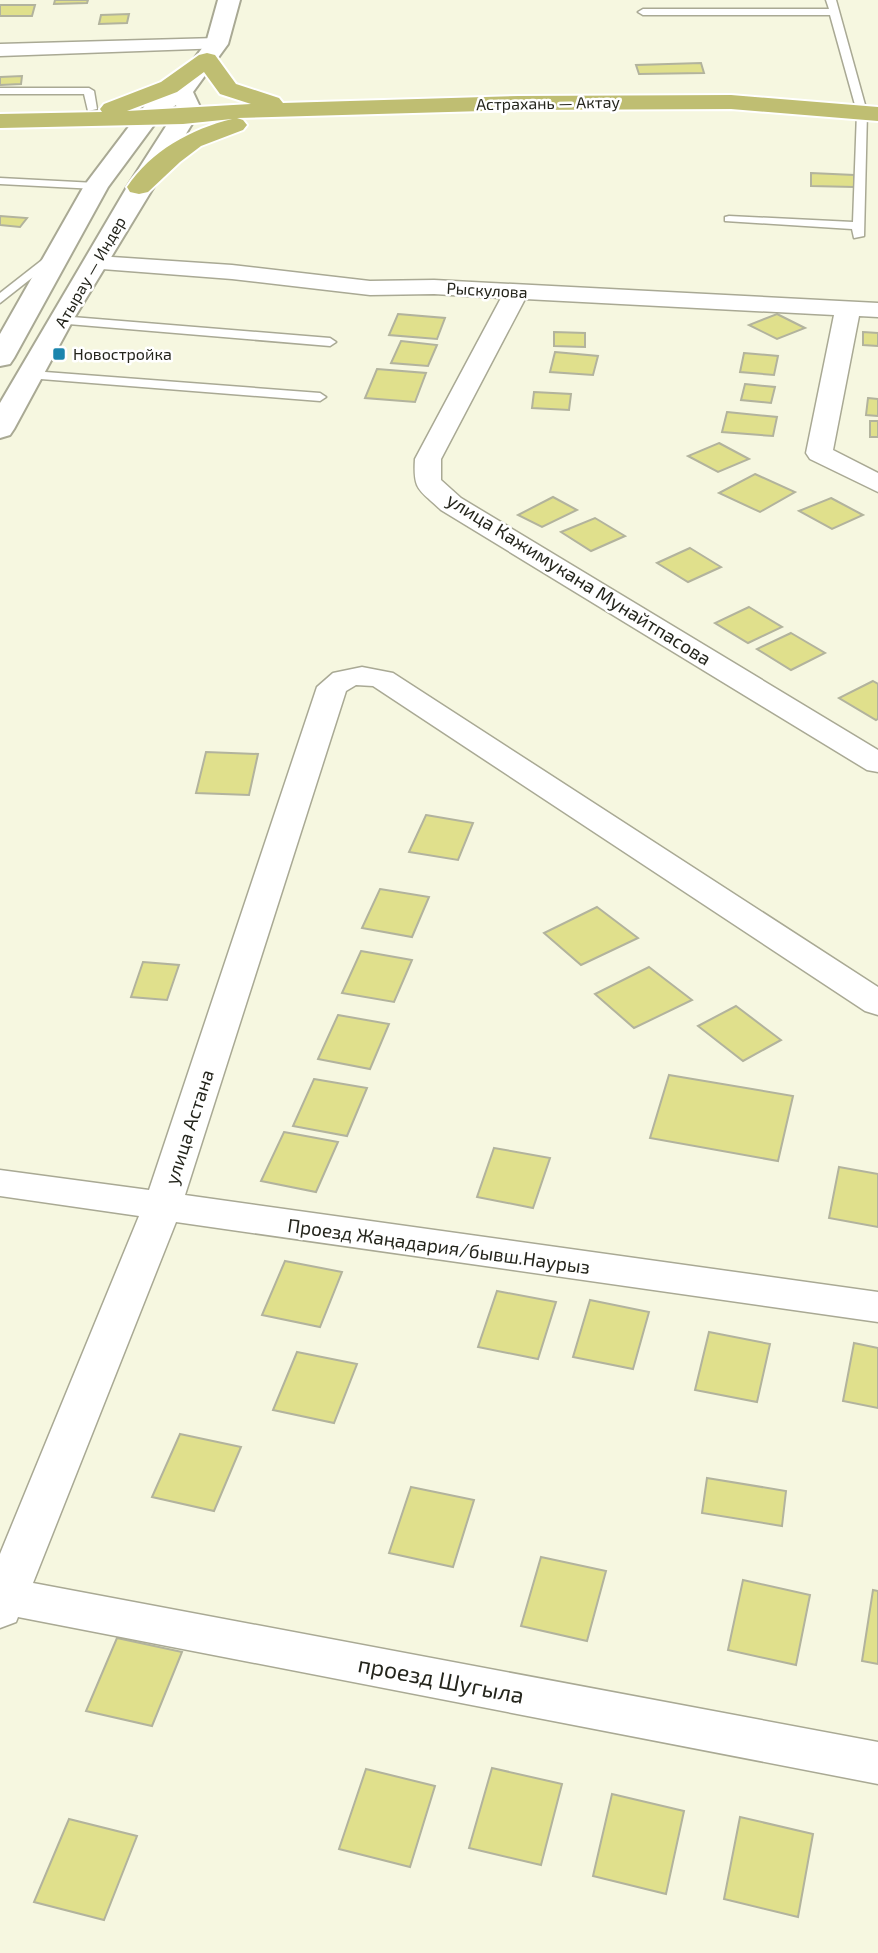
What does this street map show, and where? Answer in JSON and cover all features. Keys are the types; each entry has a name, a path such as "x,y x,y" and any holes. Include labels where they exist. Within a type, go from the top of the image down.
{"highway":[{"path":"102,109 169,87 212,52 228,89 262,101 319,109"},
{"name":"Астрахань — Актау","path":"0,121 150,113 184,106 218,112 518,103 732,102 870,113"},
{"name":"Астрахань — Актау","path":"0,112 102,109 150,113"},
{"path":"139,187 168,158 198,136 247,122 319,109"},
{"path":"56,119 99,128 116,139 124,149"}],"main road":[{"path":"212,52 225,21 229,0"},
{"name":"Атырау — Индер","path":"0,429 60,320 97,263 212,52"},
{"name":"Атырау — Индер","path":"0,358 8,331 96,186 150,113"}],"street":[{"path":"0,50 212,52"},
{"name":"Рыскулова","path":"97,263 232,272 370,288 434,287 878,310"},
{"name":"улица Кажимукана Мунайтпасова","path":"517,291 428,459 427,482 452,503 878,763"},
{"path":"848,308 819,453 878,484"},
{"name":"улица Астана","path":"2,1603 162,1208 332,687 343,677 362,675 382,679 878,1003"},
{"name":"Проезд Жаңадария/бывш.Наурыз","path":"0,1183 878,1307"},
{"name":"проезд Шугыла","path":"2,1603 878,1763"}],"lane":[{"path":"729,219 858,231 870,113 831,0"},
{"path":"643,12 834,12"},
{"path":"0,91 89,91 102,109"},
{"path":"0,181 96,186"},
{"path":"0,299 59,251"},
{"path":"60,320 330,342"},
{"path":"32,375 320,397"}],"building":[{"path":"55,0 88,0 87,3 54,4"},
{"path":"0,5 35,5 32,16 0,16"},
{"path":"129,14 127,23 99,24 101,15"},
{"path":"701,63 704,73 639,74 636,65"},
{"path":"22,76 21,84 0,85 0,77"},
{"path":"811,173 854,175 854,187 811,186"},
{"path":"0,216 27,218 20,227 0,225"},
{"path":"398,314 445,318 437,339 389,335"},
{"path":"777,314 805,328 777,339 749,325"},
{"path":"554,332 585,333 585,347 554,346"},
{"path":"863,332 878,333 878,346 863,345"},
{"path":"401,341 437,345 428,366 391,363"},
{"path":"555,352 598,356 593,375 550,372"},
{"path":"744,353 778,356 774,375 740,372"},
{"path":"377,369 426,373 415,402 365,398"},
{"path":"745,384 775,387 771,403 741,400"},
{"path":"534,392 571,394 569,410 532,408"},
{"path":"868,398 878,399 878,416 866,415"},
{"path":"727,412 777,417 773,436 722,432"},
{"path":"870,421 878,421 878,437 870,437"},
{"path":"719,443 749,459 718,472 688,456"},
{"path":"755,474 795,492 760,512 719,493"},
{"path":"553,497 577,510 542,527 518,515"},
{"path":"831,498 863,515 832,529 799,511"},
{"path":"595,518 625,536 591,551 561,532"},
{"path":"690,548 721,567 688,582 657,563"},
{"path":"749,607 782,627 748,643 715,623"},
{"path":"791,633 825,653 791,670 757,649"},
{"path":"873,681 878,684 876,720 839,698"},
{"path":"206,752 258,754 249,795 196,793"},
{"path":"426,815 473,823 458,860 409,852"},
{"path":"380,889 429,897 412,937 362,928"},
{"path":"597,907 638,938 581,965 544,933"},
{"path":"361,951 412,960 394,1002 342,993"},
{"path":"143,962 179,965 167,1000 131,997"},
{"path":"649,967 692,1000 634,1028 595,994"},
{"path":"736,1006 781,1040 743,1061 698,1026"},
{"path":"338,1015 389,1024 370,1069 318,1059"},
{"path":"669,1075 793,1096 778,1161 650,1138"},
{"path":"314,1079 367,1088 347,1136 293,1126"},
{"path":"284,1132 338,1142 316,1192 261,1181"},
{"path":"494,1148 550,1158 533,1208 477,1197"},
{"path":"839,1167 878,1174 878,1227 829,1218"},
{"path":"285,1261 342,1272 320,1327 262,1315"},
{"path":"497,1291 556,1302 538,1359 478,1347"},
{"path":"590,1300 649,1312 633,1369 573,1357"},
{"path":"709,1332 770,1344 757,1402 695,1390"},
{"path":"854,1343 878,1348 878,1408 843,1401"},
{"path":"297,1352 357,1364 334,1423 273,1410"},
{"path":"180,1434 241,1447 214,1511 152,1497"},
{"path":"707,1478 786,1491 782,1526 702,1513"},
{"path":"411,1487 474,1500 453,1567 389,1553"},
{"path":"541,1557 606,1571 587,1641 521,1626"},
{"path":"743,1580 810,1595 796,1665 728,1650"},
{"path":"873,1590 878,1591 878,1664 862,1661"},
{"path":"117,1638 182,1652 152,1726 86,1711"},
{"path":"492,1768 562,1784 541,1865 469,1848"},
{"path":"366,1769 435,1786 410,1867 339,1849"},
{"path":"612,1794 684,1811 666,1894 593,1876"},
{"path":"740,1817 813,1834 798,1917 724,1899"},
{"path":"69,1819 137,1836 104,1920 34,1902"}],"place":[{"name":"Новостройка","path":"59,354"}]}
